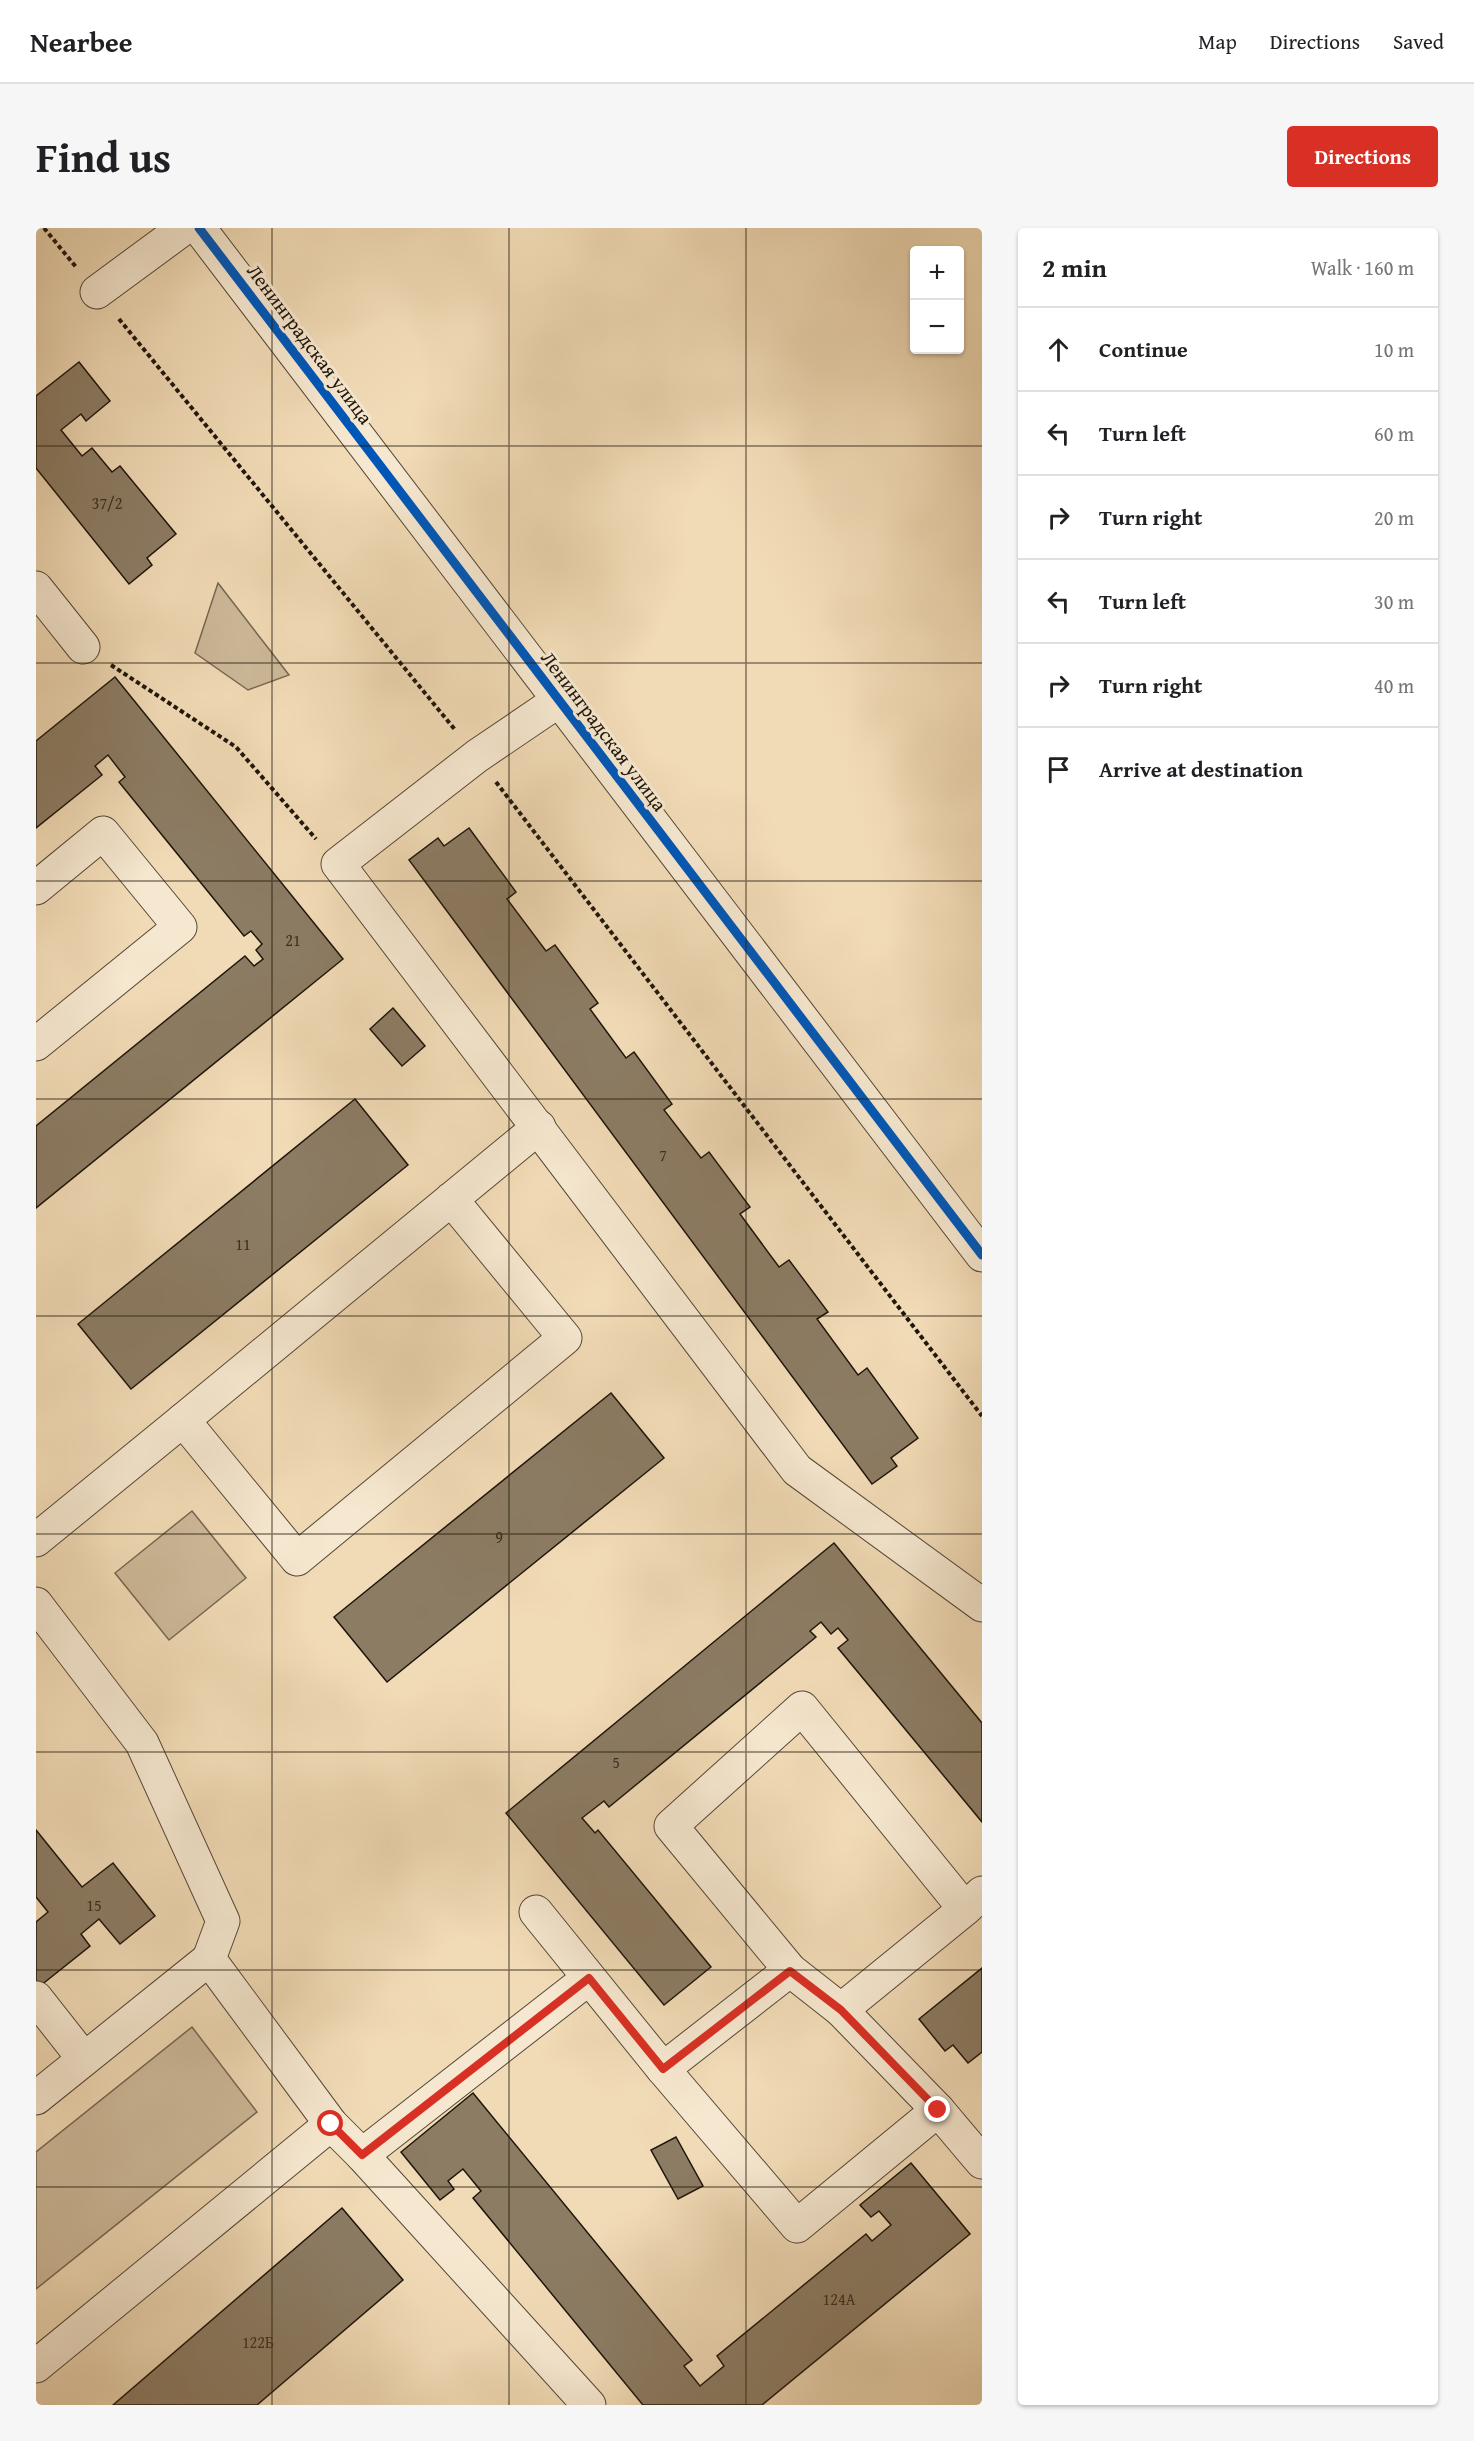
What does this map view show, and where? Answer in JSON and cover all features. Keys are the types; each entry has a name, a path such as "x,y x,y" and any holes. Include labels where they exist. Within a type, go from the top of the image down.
{"street":[{"path":"97,292 184,228"},
{"name":"Ленинградская улица","path":"199,228 982,1255"},
{"path":"36,588 83,647"},
{"path":"558,701 477,756 338,864 797,1470 982,1605"},
{"path":"36,888 103,832 180,927 36,1044"},
{"path":"36,1540 539,1127"},
{"path":"183,1420 297,1559 445,1437 565,1338 451,1199"},
{"path":"36,1604 141,1743 223,1921 209,1959 36,2098"},
{"path":"841,2010 974,1901 802,1708 671,1826 790,1971 841,2010 938,2110 982,2162"},
{"path":"536,1912 663,2069 797,2226 938,2110"},
{"path":"209,1959 331,2124 362,2155 589,2405"},
{"path":"663,2069 790,1971"},
{"path":"362,2155 589,1978"},
{"path":"36,1998 84,2059"},
{"path":"36,2366 331,2124"}],"path":[{"path":"44,228 477,756 982,1416"},
{"path":"83,647 236,747 338,864"}],"shaded area":[{"path":"218,583 289,675 248,690 195,653"},
{"path":"192,1511 246,1578 169,1640 115,1573"},
{"path":"192,2027 257,2112 36,2289 36,2152"}],"building":[{"path":"79,362 110,401 86,421 81,414 61,430 82,456 92,448 112,472 120,466 176,534 147,558 152,565 129,584 36,468 36,396"},
{"path":"115,677 343,959 36,1208 36,1126 245,956 254,966 263,959 256,950 262,944 251,931 244,936 119,782 125,777 108,755 95,766 102,775 36,828 36,741"},
{"path":"469,828 516,892 507,899 546,951 555,945 598,1003 590,1009 626,1058 634,1052 672,1104 664,1110 701,1158 709,1152 750,1207 740,1214 779,1267 789,1260 828,1312 817,1319 858,1375 867,1368 918,1438 891,1458 897,1466 872,1484 409,860 438,838 444,846"},
{"path":"393,1008 425,1046 402,1066 370,1029"},
{"path":"355,1099 408,1165 131,1389 78,1324"},
{"path":"611,1393 664,1458 387,1682 334,1617"},
{"path":"834,1543 982,1723 982,1822 838,1648 848,1640 838,1628 831,1634 821,1622 810,1631 816,1637 609,1807 604,1801 582,1818 595,1833 598,1830 711,1967 664,2005 506,1813"},
{"path":"36,1830 82,1887 113,1863 155,1916 120,1944 99,1919 81,1934 90,1946 40,1986 36,1981 36,1922 48,1912 36,1897"},
{"path":"982,1968 982,2052 968,2063 953,2045 945,2051 919,2019"},
{"path":"473,2093 692,2360 684,2366 700,2386 724,2366 717,2356 866,2234 872,2241 891,2225 879,2211 871,2217 860,2205 911,2163 970,2234 762,2405 643,2405 473,2198 481,2191 463,2169 448,2181 454,2189 440,2200 401,2152"},
{"path":"676,2137 703,2186 678,2199 651,2150"},
{"path":"342,2208 403,2280 257,2405 113,2405"}],"cycle path":[{"path":"199,228 982,1255"}],"route":[{"path":"331,2124 362,2155 589,1978 663,2069 790,1971 841,2010 938,2110"}]}
